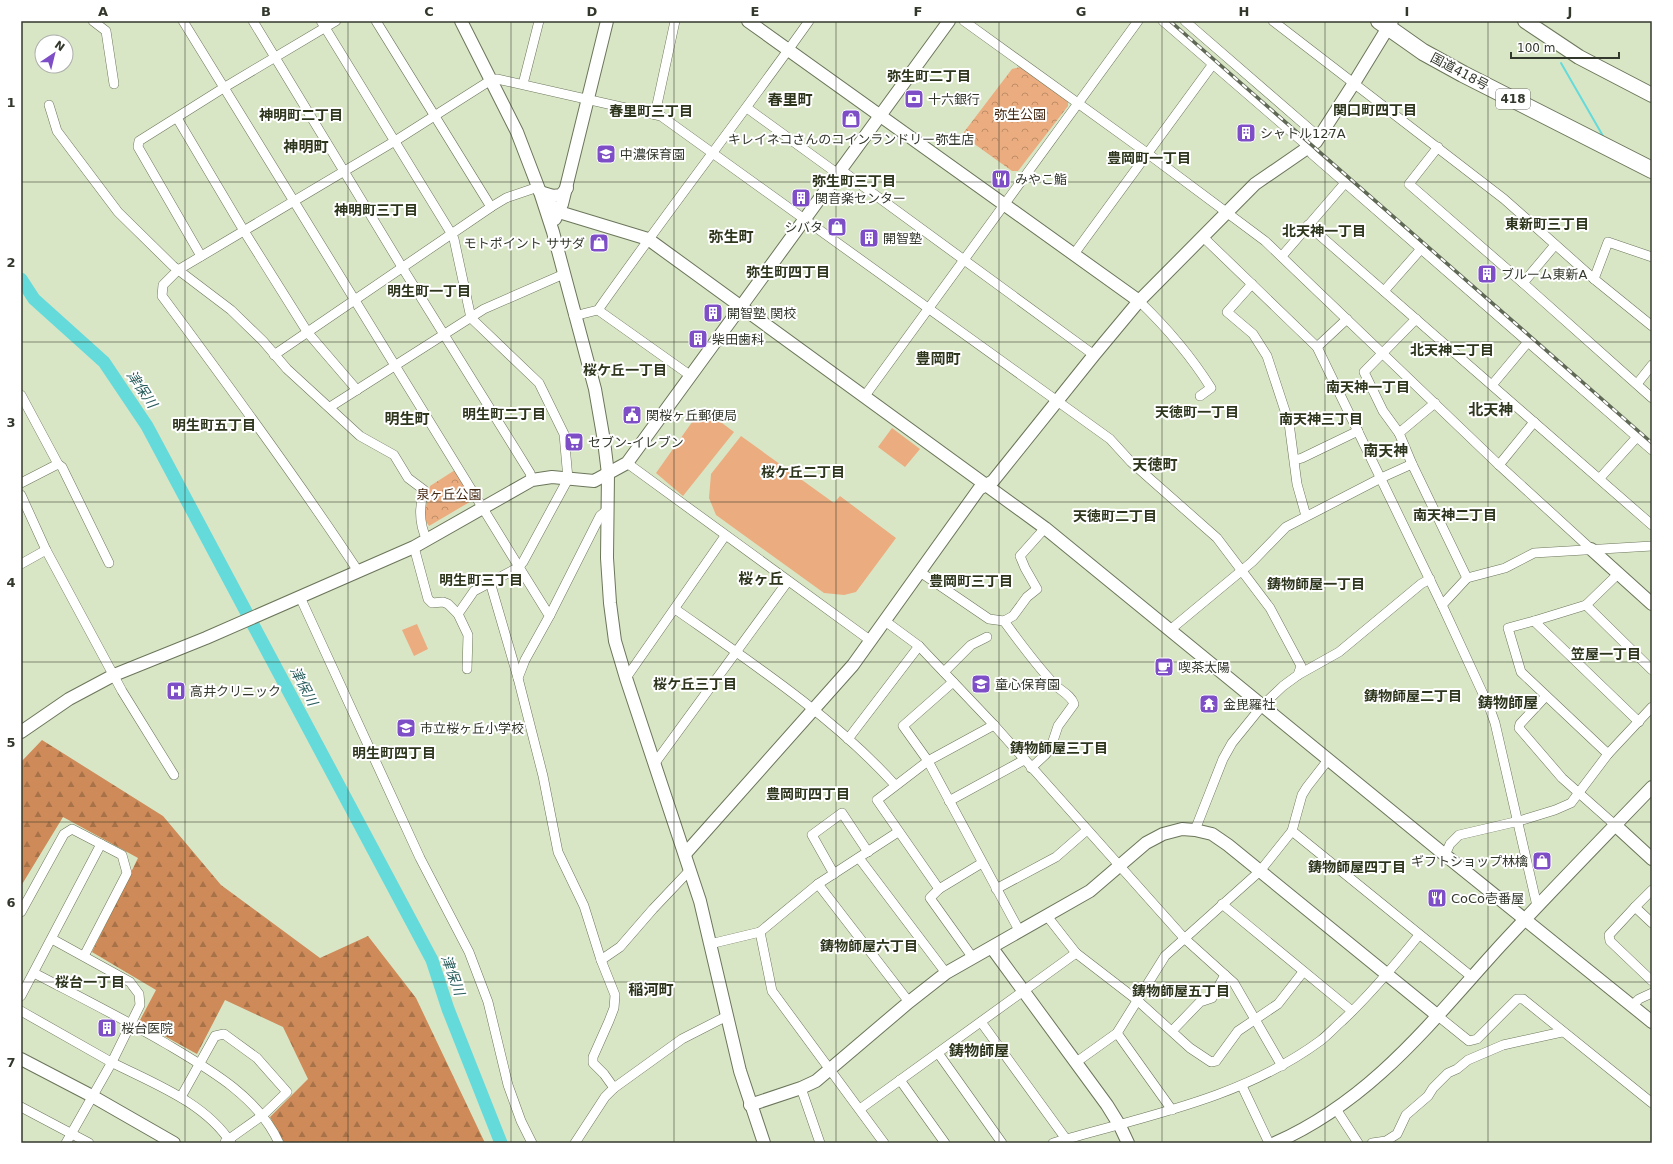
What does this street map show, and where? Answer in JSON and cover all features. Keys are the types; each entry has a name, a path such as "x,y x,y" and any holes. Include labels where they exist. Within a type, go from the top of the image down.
{"highway":[{"name":"国道418号","path":"1386,23 1423,52 1463,74 1652,170"}],"main road":[{"path":"1525,21 1579,57 1652,95"}],"street":[{"path":"93,21 106,31 114,84"},
{"path":"183,21 225,87 482,508 550,615"},
{"path":"253,21 343,171 517,452 532,480"},
{"path":"201,256 138,147 139,141 275,56 323,24 336,21"},
{"path":"376,21 491,207"},
{"path":"461,21 517,132 541,192 552,227 574,316 595,389 604,441 608,474 607,558 610,603 616,641 626,678 700,901 740,1070 750,1106 764,1143"},
{"path":"523,84 538,21"},
{"path":"552,227 561,208 567,188 607,21"},
{"path":"655,114 675,21"},
{"path":"748,21 1139,301 1197,365 1211,388 1200,396"},
{"path":"574,316 598,310 648,239 714,153 809,21"},
{"path":"21,732 69,699 114,675 206,638 414,547 532,480 552,477 594,481 627,463 949,21"},
{"path":"964,21 1148,153 1227,212 1282,256 1499,465 1652,604"},
{"path":"864,397 1138,21"},
{"path":"1163,21 1309,148 1312,154 1652,450"},
{"path":"1185,21 1320,138"},
{"path":"1273,21 1504,199 1594,279 1652,326"},
{"path":"685,854 853,665 979,489 993,480 1139,301 1255,184 1309,148 1320,138 1354,84 1386,23"},
{"path":"323,24 451,233 454,239 470,318 539,383 564,434 568,479 555,505 519,567 474,590 458,614"},
{"path":"1074,254 1213,64"},
{"path":"358,571 249,413 162,296 164,285 178,270 395,141 491,80 497,79 662,116 1110,439 1131,462 1217,538 1270,608 1301,666 1298,675"},
{"path":"49,105 57,131 118,212 178,270 231,310 263,341 287,369 360,436 394,455 408,478 424,490 420,504 422,530 427,540"},
{"path":"747,108 964,260 1094,355"},
{"path":"177,118 244,231 308,333 357,390"},
{"path":"1438,147 1409,184 1652,398"},
{"path":"1282,256 1345,182"},
{"path":"274,355 451,233 506,198 541,192 554,196 561,195 567,188"},
{"path":"541,192 570,216 648,239 740,308 1045,528 1328,760 1652,1022"},
{"path":"557,248 560,225 564,219 570,216"},
{"path":"1308,224 1652,525"},
{"path":"1203,237 1317,347 1430,579 1490,709 1495,723 1519,821 1537,906"},
{"path":"1594,279 1608,242 1652,257"},
{"path":"1523,283 1555,245"},
{"path":"1384,291 1421,248"},
{"path":"330,407 484,309 564,274"},
{"path":"1252,284 1227,312 1253,334 1267,356 1289,423 1297,484 1306,516"},
{"path":"598,310 691,376"},
{"path":"1317,347 1347,319"},
{"path":"1416,319 1364,372 1383,411 1399,433 1412,464 1467,578"},
{"path":"1492,385 1528,342"},
{"path":"1637,384 1652,365"},
{"path":"21,395 58,464 62,467 109,563"},
{"path":"1399,433 1435,403"},
{"path":"1499,465 1534,422"},
{"path":"1295,460 1358,431"},
{"path":"1600,478 1637,437"},
{"path":"627,463 725,536 871,641"},
{"path":"21,482 58,464"},
{"path":"1170,630 1252,562 1286,527 1381,478 1412,464"},
{"path":"21,495 46,550 122,691 174,775"},
{"path":"518,678 525,660 550,615 600,516 607,510"},
{"path":"920,572 989,619 1004,621 1013,616 1027,597 1037,588 1025,568 1020,556 1045,528"},
{"path":"626,678 725,536"},
{"path":"1442,605 1467,578 1505,568 1534,553 1652,546"},
{"path":"414,547 428,599 432,602 443,602 448,604 458,614 468,635 467,669"},
{"path":"21,564 46,550"},
{"path":"1608,754 1522,672 1508,628 1586,605 1619,573"},
{"path":"1195,830 1222,759 1232,743 1262,706 1283,686 1298,675 1339,652 1421,584 1430,579"},
{"path":"655,763 788,581"},
{"path":"490,582 518,678 543,776 558,852 584,906 601,960 615,996 614,1008 593,1057 593,1063 604,1074 614,1088"},
{"path":"297,598 420,858 469,952 488,1002 508,1085 521,1121 532,1143"},
{"path":"1586,605 1652,670"},
{"path":"675,609 736,652 813,710 848,739 895,785"},
{"path":"885,621 919,646 994,725 1184,938 1234,983 1282,1066"},
{"path":"1004,621 1028,654 1056,686 1072,699 1074,704 1058,726 1051,746 1046,754 1032,768"},
{"path":"1534,621 1638,722"},
{"path":"944,672 971,645 987,637"},
{"path":"848,739 919,646"},
{"path":"953,682 903,726 928,761 1020,932"},
{"path":"1546,696 1520,724 1520,728 1562,778 1616,825 1652,860"},
{"path":"1445,855 1450,844 1459,835 1519,821 1555,810 1571,803 1608,754 1652,708"},
{"path":"939,889 877,800 928,761 994,725"},
{"path":"949,801 1024,760"},
{"path":"1075,1063 1116,1033 1165,956 1260,871 1292,831 1302,795 1328,760"},
{"path":"1275,1143 1294,1134 1336,1109 1367,1086 1402,1055 1537,906 1652,787"},
{"path":"834,874 812,835 842,813 868,852"},
{"path":"21,912 64,834 72,829 122,855 127,873 84,956"},
{"path":"750,1106 801,1088 816,1081 831,1070 909,1002 946,974 1090,891 1146,843 1163,834 1182,829 1212,834 1228,844 1469,1041 1477,1039 1516,999 1523,999 1562,1032 1652,1103"},
{"path":"996,889 1056,857 1087,830"},
{"path":"1292,831 1472,977"},
{"path":"710,944 760,932 818,884 898,832"},
{"path":"21,996 101,844"},
{"path":"859,858 946,974"},
{"path":"973,958 930,898 939,889 982,863"},
{"path":"601,960 620,947 690,870"},
{"path":"818,884 909,1002"},
{"path":"1652,890 1609,935 1610,941 1652,980"},
{"path":"1222,904 1352,1011"},
{"path":"1635,907 1652,923"},
{"path":"1047,916 1076,953 1137,1000 1190,1048 1211,1062 1216,1061 1238,1030 1278,1004 1303,972"},
{"path":"760,932 772,991 884,1143"},
{"path":"1053,1143 1120,1126 1172,1110 1242,1086 1282,1066 1321,1040 1352,1011 1387,974 1419,935"},
{"path":"52,939 130,982 139,994 140,1005 112,1062 66,1143"},
{"path":"992,948 1120,1126 1128,1143"},
{"path":"860,1109 1076,953"},
{"path":"34,973 132,1024 200,1064 230,1085 263,1115 280,1143"},
{"path":"1172,1032 1200,1002 1212,998 1225,975"},
{"path":"1632,1006 1639,999 1652,993"},
{"path":"21,1011 112,1062 181,1097 210,1119 228,1142 263,1115 287,1092 257,1058 224,1034 215,1036 181,1097"},
{"path":"575,1143 605,1097 614,1088 682,1039 727,1016"},
{"path":"981,1022 1066,1139"},
{"path":"1372,1143 1386,1141 1397,1134 1406,1115 1428,1096 1433,1088 1448,1074 1468,1060 1503,1045 1562,1032"},
{"path":"1116,1033 1172,1110"},
{"path":"938,1053 1002,1143"},
{"path":"21,1059 92,1096 174,1143"},
{"path":"900,1080 946,1143"},
{"path":"1242,1086 1269,1143"},
{"path":"801,1088 820,1143"},
{"path":"21,1107 89,1143"},
{"path":"1336,1109 1358,1143"}],"green space":[{"name":"弥生公園","path":"1020,67 1068,101 1068,106 1018,171 1012,171 966,138 964,132 1012,69"},
{"path":"702,408 734,432 683,496 656,473"},
{"path":"892,428 920,449 905,467 878,447"},
{"path":"741,436 834,503 840,496 896,538 856,592 844,595 824,593 716,515 709,498 711,474"},
{"name":"泉ヶ丘公園","path":"455,470 473,500 429,526 424,518 430,486"},
{"path":"417,624 428,649 414,656 402,630"},
{"path":"42,740 163,816 221,885 320,958 368,936 416,998 485,1143 284,1143 270,1117 308,1079 283,1027 225,1000 197,1054 139,1022 156,990 92,952 138,858 63,817 21,886 21,762"}],"waterway":[{"path":"1561,63 1603,136"},
{"name":"津保川","path":"21,279 34,299 104,362 147,426 432,960 448,1009 501,1143"}],"railway":[{"path":"1170,21 1652,443"}],"place":[{"name":"十六銀行","path":"914,99"},
{"name":"キレイネコさんのコインランドリー弥生店","path":"851,119"},
{"name":"シャトル127A","path":"1246,133"},
{"name":"中濃保育園","path":"606,154"},
{"name":"みやこ鮨","path":"1001,179"},
{"name":"関音楽センター","path":"801,198"},
{"name":"シバタ","path":"837,227"},
{"name":"開智塾","path":"869,238"},
{"name":"モトポイント ササダ","path":"599,243"},
{"name":"ブルーム東新A","path":"1487,274"},
{"name":"開智塾 関校","path":"713,313"},
{"name":"柴田歯科","path":"698,339"},
{"name":"関桜ヶ丘郵便局","path":"632,415"},
{"name":"セブン-イレブン","path":"574,442"},
{"name":"喫茶太陽","path":"1164,667"},
{"name":"童心保育園","path":"981,684"},
{"name":"高井クリニック","path":"176,691"},
{"name":"金毘羅社","path":"1209,704"},
{"name":"市立桜ヶ丘小学校","path":"406,728"},
{"name":"ギフトショップ林檎","path":"1542,861"},
{"name":"CoCo壱番屋","path":"1437,898"},
{"name":"桜台医院","path":"107,1028"}],"district":[{"name":"弥生町二丁目","path":"929,76"},
{"name":"春里町","path":"790,100"},
{"name":"関口町四丁目","path":"1375,110"},
{"name":"春里町三丁目","path":"651,111"},
{"name":"神明町二丁目","path":"301,115"},
{"name":"神明町","path":"306,147"},
{"name":"豊岡町一丁目","path":"1149,158"},
{"name":"弥生町三丁目","path":"854,181"},
{"name":"神明町三丁目","path":"376,210"},
{"name":"東新町三丁目","path":"1547,224"},
{"name":"北天神一丁目","path":"1324,231"},
{"name":"弥生町","path":"731,237"},
{"name":"弥生町四丁目","path":"788,272"},
{"name":"明生町一丁目","path":"429,291"},
{"name":"北天神二丁目","path":"1452,350"},
{"name":"豊岡町","path":"938,359"},
{"name":"桜ケ丘一丁目","path":"625,370"},
{"name":"南天神一丁目","path":"1368,387"},
{"name":"北天神","path":"1491,410"},
{"name":"天徳町一丁目","path":"1197,412"},
{"name":"明生町二丁目","path":"504,414"},
{"name":"明生町","path":"407,419"},
{"name":"南天神三丁目","path":"1321,419"},
{"name":"明生町五丁目","path":"214,425"},
{"name":"南天神","path":"1386,451"},
{"name":"天徳町","path":"1155,465"},
{"name":"桜ケ丘二丁目","path":"803,472"},
{"name":"南天神二丁目","path":"1455,515"},
{"name":"天徳町二丁目","path":"1115,516"},
{"name":"桜ヶ丘","path":"761,579"},
{"name":"明生町三丁目","path":"481,580"},
{"name":"豊岡町三丁目","path":"971,581"},
{"name":"鋳物師屋一丁目","path":"1316,584"},
{"name":"笠屋一丁目","path":"1606,654"},
{"name":"桜ケ丘三丁目","path":"695,684"},
{"name":"鋳物師屋二丁目","path":"1413,696"},
{"name":"鋳物師屋","path":"1508,703"},
{"name":"鋳物師屋三丁目","path":"1059,748"},
{"name":"明生町四丁目","path":"394,753"},
{"name":"豊岡町四丁目","path":"808,794"},
{"name":"鋳物師屋四丁目","path":"1357,867"},
{"name":"鋳物師屋六丁目","path":"869,946"},
{"name":"桜台一丁目","path":"90,982"},
{"name":"稲河町","path":"651,990"},
{"name":"鋳物師屋五丁目","path":"1181,991"},
{"name":"鋳物師屋","path":"979,1051"}]}
